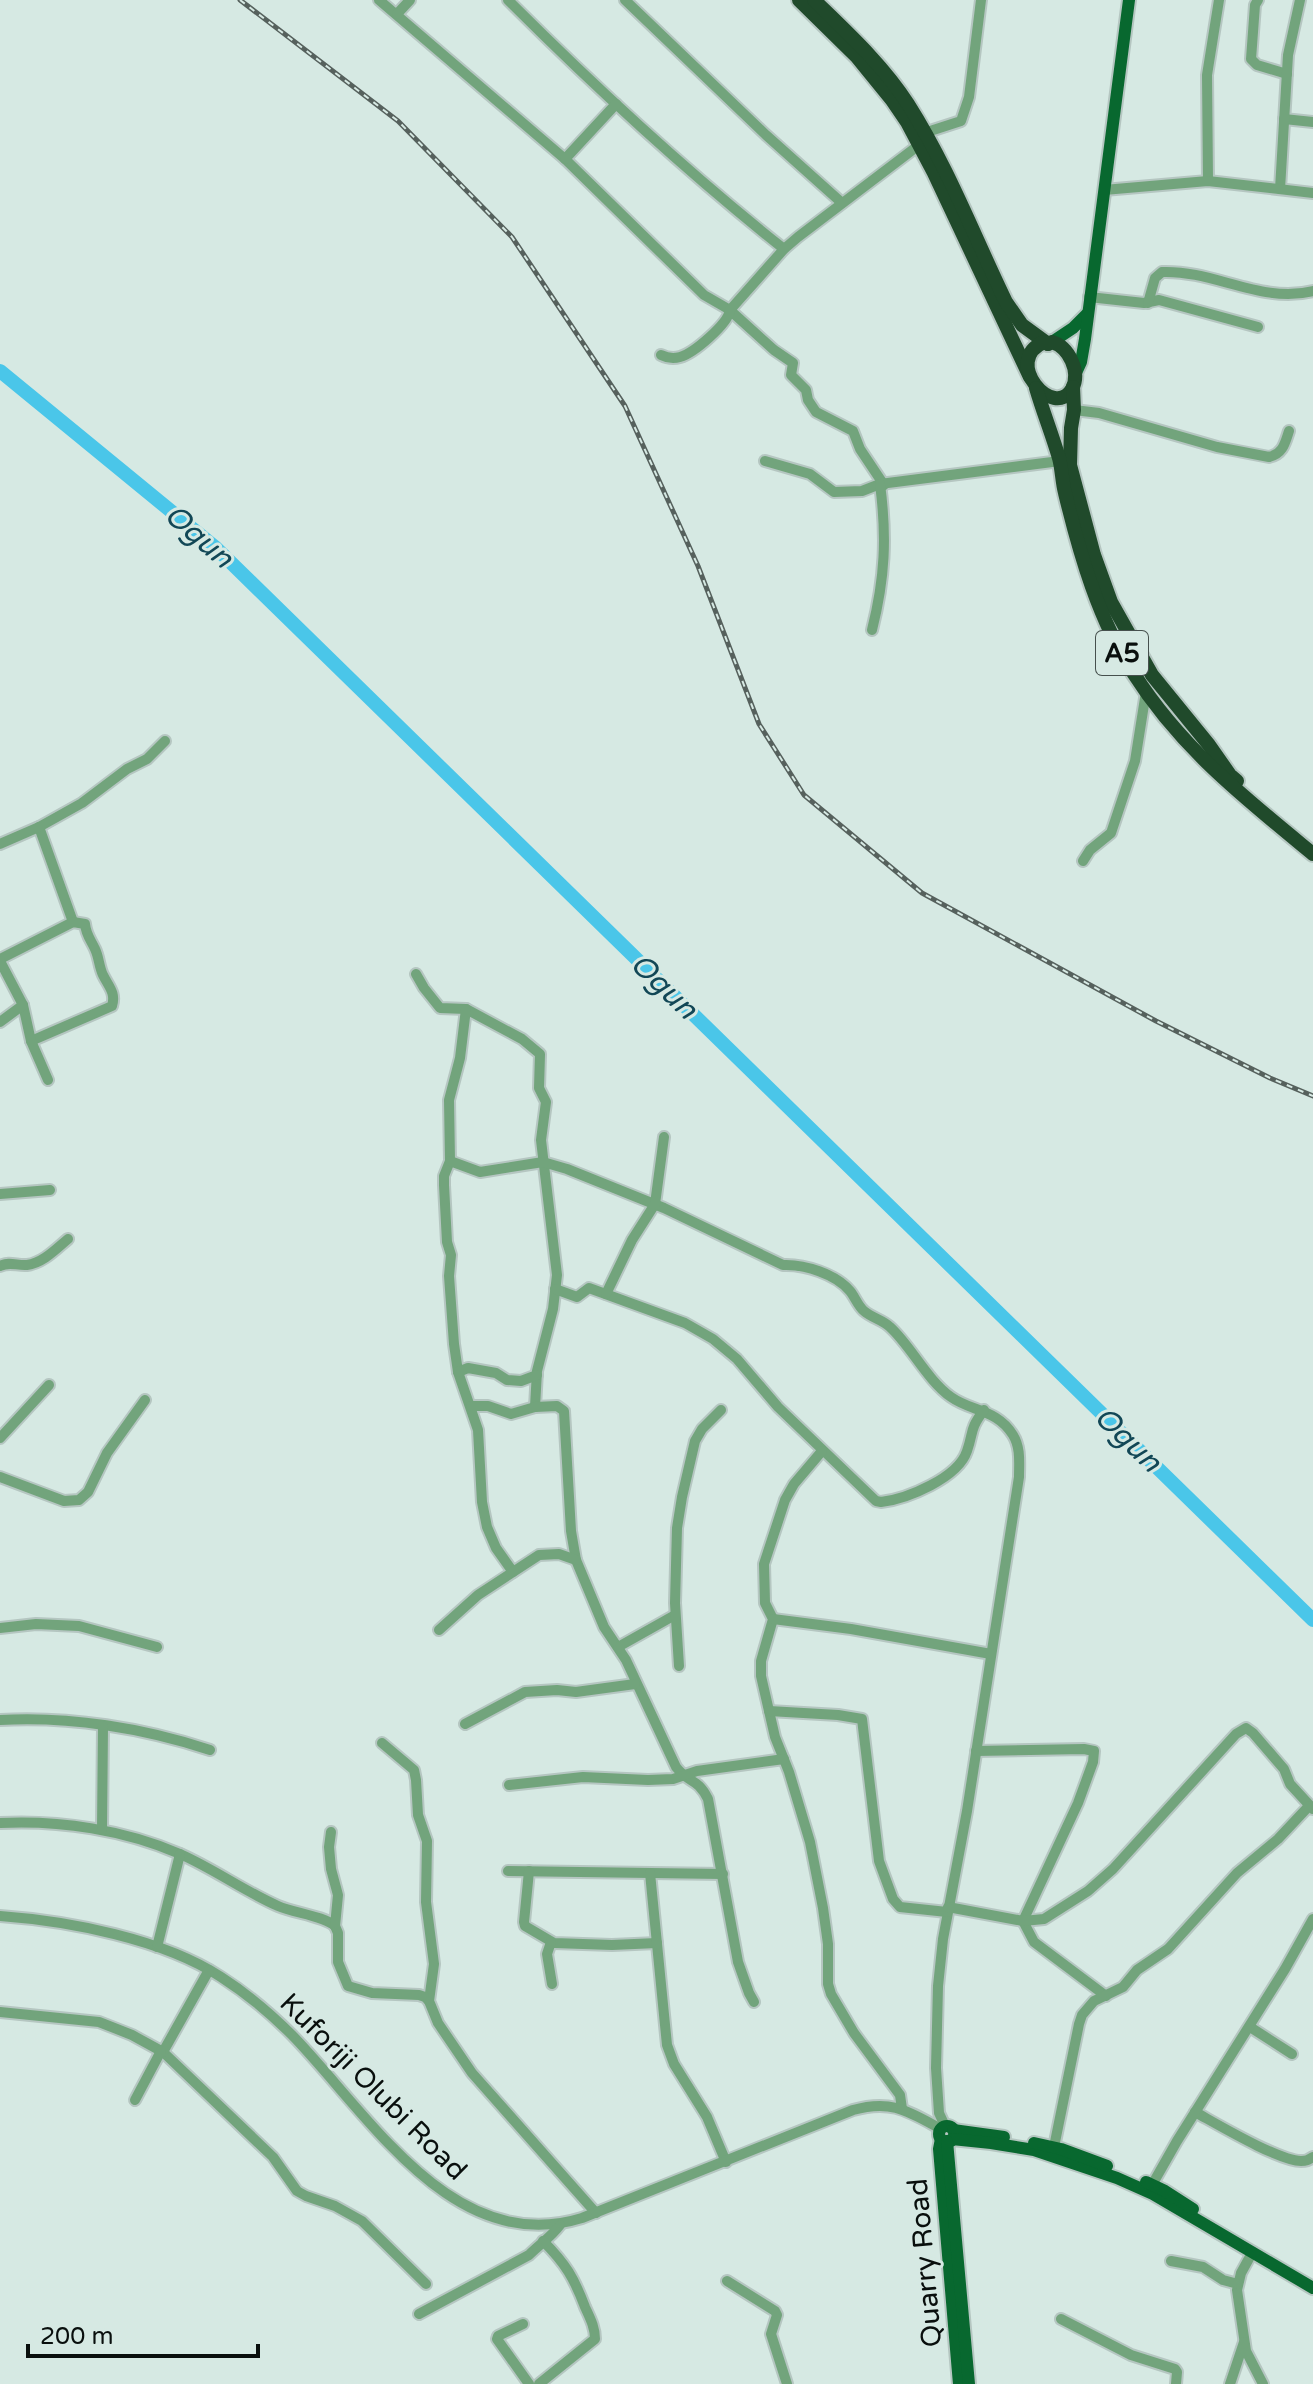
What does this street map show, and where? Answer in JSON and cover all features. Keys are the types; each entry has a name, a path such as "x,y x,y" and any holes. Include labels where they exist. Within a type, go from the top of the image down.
{"highway":[{"name":"A5","path":"799,0 857,57 922,139 1006,302 1022,325 1065,349 1074,381 1070,455 1074,480 1100,574 1136,650 1160,686 1230,775 1313,847"},
{"name":"A5","path":"814,0 875,61 907,103 1033,383 1060,461 1064,491 1097,599 1121,651 1146,692 1204,761 1313,854"},
{"path":"1050,343 1044,342 1033,350 1029,358 1033,383 1052,398 1068,394 1074,381"}],"main road":[{"path":"1074,381 1081,362 1129,0"},
{"path":"1050,343 1087,314"},
{"path":"947,2134 988,2134 1054,2147 1120,2171 1165,2191 1313,2279"},
{"path":"947,2134 1034,2150 1117,2178 1153,2194 1313,2288"},
{"name":"Quarry Road","path":"947,2134 939,2149 959,2384"},
{"name":"Quarry Road","path":"947,2134 969,2384"}],"street":[{"path":"379,0 565,159 704,295 731,311 793,363 791,375 806,390 816,412 853,431 860,449 882,484 885,564 872,630"},
{"path":"397,14 410,0"},
{"path":"508,0 711,191 784,249"},
{"path":"625,0 755,125 842,203"},
{"path":"661,355 668,359 682,357 711,336 784,249 922,139 961,121 969,97 981,0"},
{"path":"1208,181 1207,75 1219,0"},
{"path":"1258,0 1251,59 1257,65 1287,74"},
{"path":"1280,189 1288,55 1300,0"},
{"path":"565,159 616,104"},
{"path":"1284,119 1313,122"},
{"path":"1104,190 1208,181 1313,193"},
{"path":"1148,303 1155,278 1162,272 1197,274 1275,294 1313,291"},
{"path":"1089,297 1148,303 1159,300 1258,327"},
{"path":"1074,410 1099,413 1217,447 1269,457 1276,456 1282,450 1289,431"},
{"path":"765,461 810,474 834,492 862,491 882,484 1060,461"},
{"path":"1083,861 1090,850 1111,833 1135,761 1146,692"},
{"path":"2,839 39,827 82,803 127,769 147,759 165,741"},
{"path":"39,827 73,922"},
{"path":"31,1041 105,1010 114,1002 96,949 85,933 85,924 73,922 0,960 23,1005 31,1041 48,1080"},
{"path":"416,974 440,1008 466,1009 522,1039 540,1054 539,1088 546,1102 541,1140 557,1275 537,1375 535,1407"},
{"path":"0,1022 23,1005"},
{"path":"466,1009 460,1058 449,1100 450,1161 444,1176 447,1242 451,1255 449,1276 458,1372 478,1430 482,1502 487,1527 496,1548 513,1572"},
{"path":"606,1294 632,1240 655,1204 664,1137"},
{"path":"450,1161 480,1172 543,1162 567,1169 655,1204 783,1265 804,1267 843,1285 850,1290 862,1310 892,1328 913,1357 952,1398 984,1410 1007,1426 1014,1435 1019,1460 1008,1553 938,1986 936,2068 939,2113 947,2134"},
{"path":"0,1194 50,1190"},
{"path":"0,1266 40,1261 68,1239"},
{"path":"555,1289 577,1297 589,1288 685,1323 713,1339 737,1359 778,1407 876,1501 887,1501 915,1492 934,1483 958,1465 967,1451 974,1423 984,1410"},
{"path":"458,1372 468,1368 521,1381 537,1375"},
{"path":"0,1438 49,1385"},
{"path":"0,1477 64,1501 79,1500 88,1492 107,1453 145,1400"},
{"path":"471,1406 488,1406 511,1414 535,1407 557,1406 564,1411 570,1518 576,1560 604,1627 618,1647 682,1776 701,1785 708,1799 730,1927 738,1962 754,2002"},
{"path":"679,1666 675,1615 677,1528 693,1447 702,1429 721,1410"},
{"path":"822,1451 794,1484 785,1500 764,1564 765,1603 773,1619 761,1661 761,1676 775,1737 800,1805 813,1855 828,1944 831,1994 854,2033 900,2095 902,2109"},
{"path":"439,1630 478,1595 539,1555 559,1554 576,1560"},
{"path":"618,1647 675,1615"},
{"path":"773,1619 851,1629 991,1654"},
{"path":"0,1628 36,1624 79,1626 157,1647"},
{"path":"465,1724 525,1692 576,1692 635,1684"},
{"path":"769,1711 862,1719 879,1861 893,1899 900,1907 948,1910 1023,1921 1044,1919 1099,1882 1246,1728 1284,1769 1290,1784 1311,1808 1237,1873 1168,1949 1137,1970 1123,1987 1089,2006 1079,2024 1054,2147"},
{"path":"0,1720 59,1720 103,1726 178,1739 210,1750"},
{"path":"102,1830 103,1726"},
{"path":"382,1743 414,1770 416,1780 418,1815 427,1841 426,1902 434,1975 429,2001"},
{"path":"976,1751 1094,1751 1078,1803 1023,1921"},
{"path":"509,1785 583,1777 673,1779 697,1771 784,1759"},
{"path":"0,1823 102,1830 180,1854 279,1906 329,1921 338,1933 338,1962 348,1986 372,1993 425,1997 438,2023 472,2073 596,2213"},
{"path":"331,1832 331,1869 338,1895 335,1926"},
{"path":"157,1947 180,1854"},
{"path":"508,1871 723,1874"},
{"path":"529,1871 525,1926 551,1942 573,1945 657,1943"},
{"path":"650,1873 667,2045 674,2064 707,2117 726,2162"},
{"name":"Kuforiji Olubi Road","path":"0,1916 38,1919 137,1940 192,1960 209,1970 267,2013 292,2036 384,2137 447,2195 474,2211 512,2223 560,2225 870,2105 888,2104 902,2109 947,2134"},
{"path":"1152,2185 1313,1919"},
{"path":"1023,1921 1034,1942 1106,1996"},
{"path":"551,1942 547,1954 552,1984"},
{"path":"135,2100 209,1970"},
{"path":"0,2012 99,2022 162,2051 273,2157 297,2191 362,2221 426,2284"},
{"path":"1250,2027 1292,2054"},
{"path":"1195,2112 1256,2145 1296,2161 1313,2157"},
{"path":"419,2314 529,2255 543,2241 551,2238 560,2225"},
{"path":"539,2384 595,2339 593,2325 573,2276 560,2257 543,2241"},
{"path":"1252,2253 1238,2284 1250,2361 1263,2384"},
{"path":"1171,2261 1203,2267 1223,2280 1238,2284"},
{"path":"727,2281 775,2311 777,2315 771,2334 787,2384"},
{"path":"1061,2319 1131,2355 1175,2369 1176,2384"},
{"path":"523,2324 497,2339 529,2384"},
{"path":"1230,2384 1245,2340"}],"waterway":[{"name":"Ogun","path":"0,371 216,548 1313,1620"}],"railway":[{"path":"240,0 398,121 512,237 625,406 698,566 759,724 804,795 922,893 1156,1021 1313,1096"}]}
